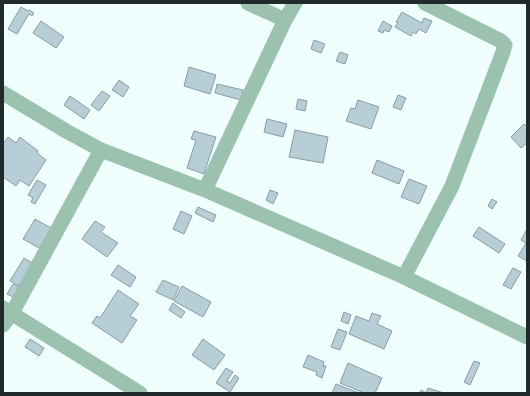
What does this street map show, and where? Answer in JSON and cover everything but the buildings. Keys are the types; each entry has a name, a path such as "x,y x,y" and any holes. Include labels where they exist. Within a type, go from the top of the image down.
{"street":[{"path":"248,3 285,20"},
{"path":"204,190 294,3"},
{"path":"404,277 452,186 503,52 504,45 501,41 425,3"},
{"path":"3,93 101,150 204,190 404,277 527,337"},
{"path":"101,150 6,315 140,393"}]}
